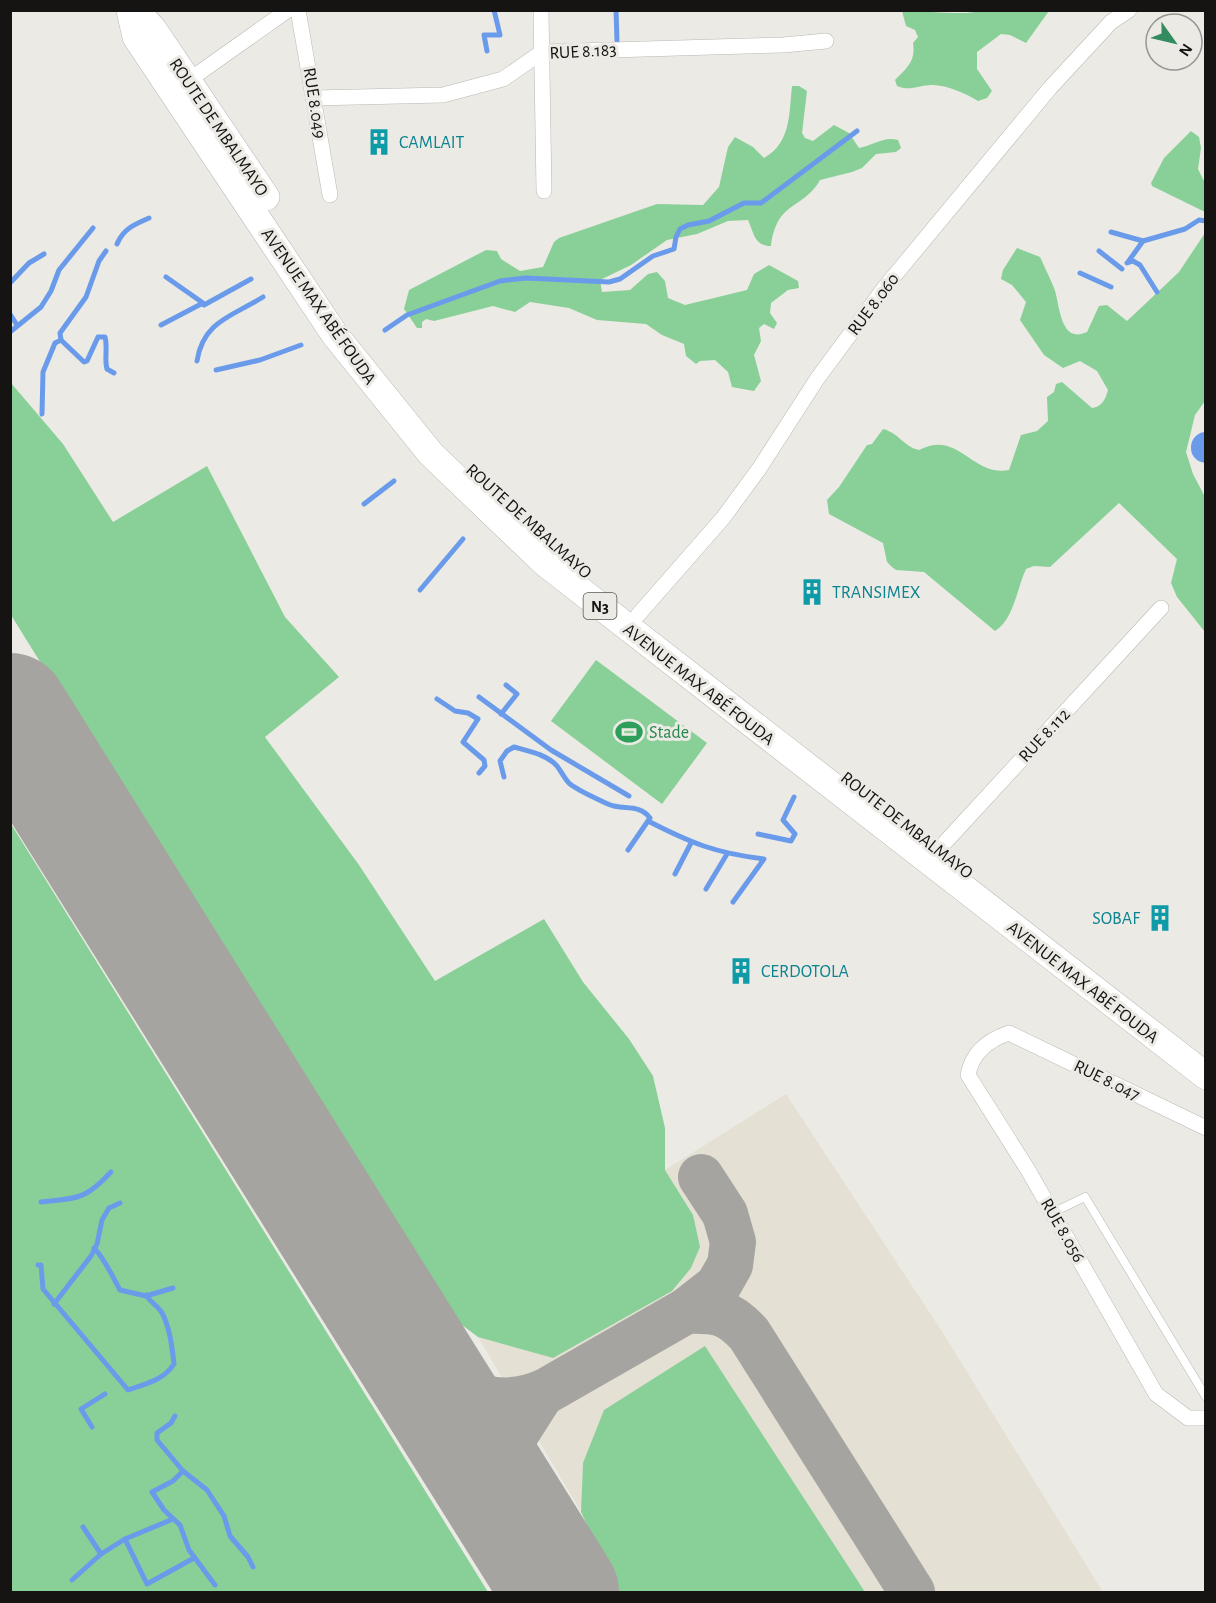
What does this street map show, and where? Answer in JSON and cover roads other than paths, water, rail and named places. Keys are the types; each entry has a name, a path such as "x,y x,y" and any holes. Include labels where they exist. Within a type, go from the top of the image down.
{"highway":[{"name":"AVENUE MAX ABÉ FOUDA","path":"130,10 135,37 335,335 431,454 483,507 545,563 932,856 1206,1076"},
{"name":"ROUTE DE MBALMAYO","path":"135,10 153,29 189,80 348,324 434,431 498,499 932,856 1206,1056"}],"street":[{"path":"189,80 288,10"},
{"name":"RUE 8.049","path":"298,10 330,195"},
{"path":"541,10 544,191"},
{"name":"RUE 8.060","path":"638,615 723,518 759,469 817,379 885,287 1050,88 1111,22 1129,10"},
{"name":"RUE 8.183","path":"314,98 443,95 474,89 503,79 542,52 772,46 826,41"},
{"name":"RUE 8.112","path":"932,856 1161,608"},
{"name":"RUE 8.047","path":"1009,1033 1206,1128"},
{"name":"RUE 8.056","path":"1009,1033 994,1038 970,1059 968,1075 1052,1213 1156,1394 1188,1418 1206,1418"}],"lane":[{"path":"1052,1213 1085,1197 1206,1397"}],"waterway":[{"path":"487,51 484,35 500,35 494,10"},
{"path":"616,10 617,41"},
{"path":"385,330 407,315 500,281 526,278 609,282 620,279 653,256 674,249 680,229 709,221 744,203 761,203 857,131"},
{"path":"117,244 126,231 149,218"},
{"path":"1111,232 1143,241 1185,229 1199,220 1206,221"},
{"path":"10,332 41,307 51,291 59,270 93,228"},
{"path":"1128,262 1143,241"},
{"path":"61,340 60,333 86,297 99,261 106,251"},
{"path":"1099,251 1122,269"},
{"path":"10,283 29,263 44,254"},
{"path":"1127,263 1133,261 1140,265 1157,292"},
{"path":"1080,273 1111,287"},
{"path":"161,325 203,303 166,277"},
{"path":"204,305 251,279"},
{"path":"197,361 200,348 213,328 263,297"},
{"path":"10,314 17,325"},
{"path":"61,340 84,362 87,361 98,337 105,337 107,369 114,373"},
{"path":"42,414 43,372 55,343 61,340"},
{"path":"216,370 260,360 301,345"},
{"path":"364,504 394,481"},
{"path":"420,590 463,539"},
{"path":"501,714 517,694 506,685"},
{"path":"479,697 551,750 629,796"},
{"path":"437,699 455,711 468,713 478,719 463,742 484,760 485,766 479,773"},
{"path":"504,777 500,761 507,751 514,747 548,759 557,766 570,784 588,795 613,806 641,810 650,818 628,850"},
{"path":"758,834 791,841 795,834 783,820 794,797"},
{"path":"648,821 704,846 731,854 764,859 733,902"},
{"path":"675,874 691,843"},
{"path":"706,889 727,854"},
{"path":"41,1202 80,1196 94,1188 111,1172"},
{"path":"54,1304 91,1256 97,1244 102,1220 109,1208 120,1203"},
{"path":"94,1248 105,1262 120,1290 146,1296 173,1288"},
{"path":"38,1265 41,1265 43,1289 128,1390 160,1378 174,1364 165,1319 146,1295"},
{"path":"92,1427 81,1409 105,1394"},
{"path":"175,1416 171,1423 157,1433 157,1440 183,1471 207,1490 224,1516 230,1536 248,1557 253,1567"},
{"path":"183,1471 173,1481 152,1492 164,1510 180,1525 189,1550 215,1585"},
{"path":"72,1580 101,1554 125,1539 173,1519"},
{"path":"83,1527 101,1554"},
{"path":"125,1539 147,1584 194,1558"}],"place":[{"name":"CAMLAIT","path":"379,142"},
{"name":"TRANSIMEX","path":"812,592"},
{"name":"Stade","path":"629,732"},
{"name":"SOBAF","path":"1160,918"},
{"name":"CERDOTOLA","path":"741,971"}]}
